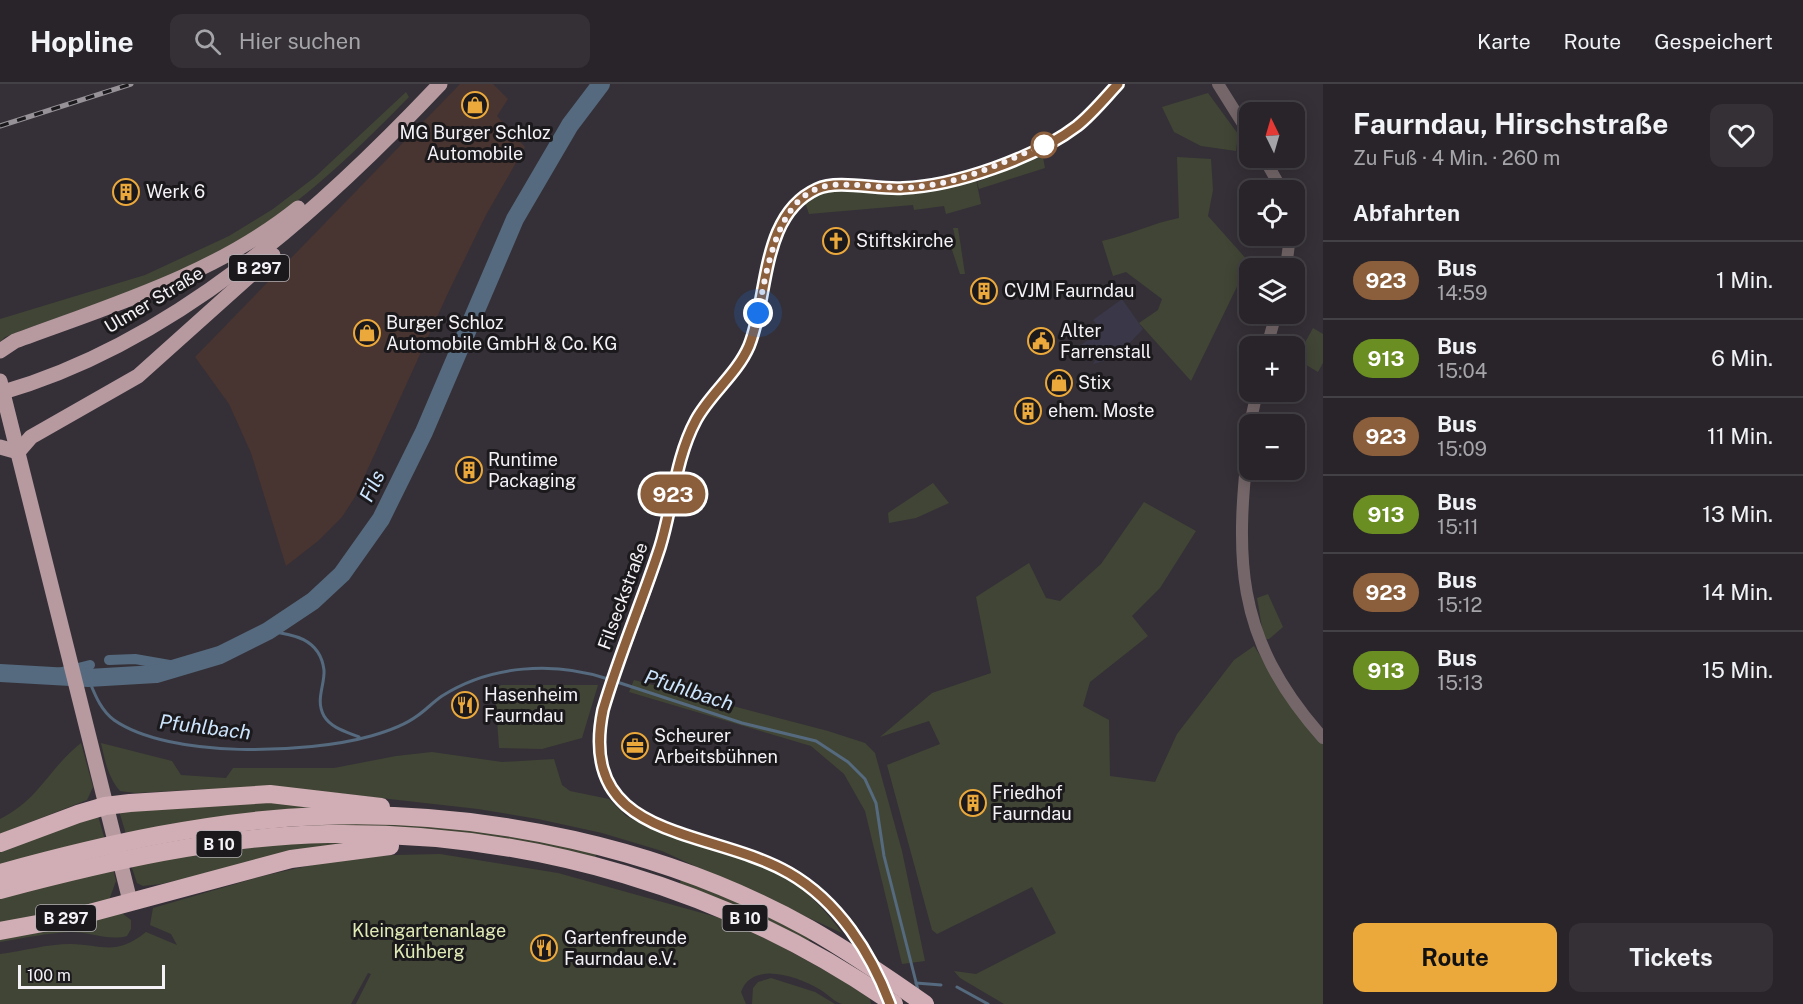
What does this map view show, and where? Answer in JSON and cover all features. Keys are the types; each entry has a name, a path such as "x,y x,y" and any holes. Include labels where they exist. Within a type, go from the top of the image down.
{"highway":[{"path":"0,843 107,813 196,798 270,794 405,809 429,819"},
{"name":"B 10","path":"0,873 128,841 225,825 321,816 429,819 516,830 625,854 723,889 809,929 925,1004"},
{"name":"B 10","path":"0,890 134,858 232,843 326,834 442,838 539,852 631,876 717,906 805,948 894,1004"},
{"name":"B 10","path":"128,895 291,860 360,848 415,845 442,838"},
{"name":"B 297","path":"0,931 75,917 128,895"}],"main road":[{"name":"Ulmer Straße","path":"0,393 32,384 113,349 209,291 293,225 440,84"},
{"name":"B 297","path":"0,351 15,341 145,293 206,265 284,220 358,154 370,153 366,166 308,224 138,376 31,437 18,452"},
{"path":"0,381 128,895"},
{"path":"0,447 18,452"}],"street":[{"name":"Filseckstraße","path":"890,1004 879,975 855,935 810,887 754,856 648,822 629,810 607,781 600,763 598,732 615,672 661,544 683,451 696,420 748,348 769,259 784,223 804,196 818,188 837,185 903,188 944,183 975,174 1015,158 1075,127 1118,84"},
{"path":"1218,84 1239,117"},
{"path":"1243,480 1241,556 1251,615 1274,670 1323,738"}],"shaded area":[{"path":"460,84 493,84 508,99 497,116 525,147 486,215 448,293 355,497 342,517 318,541 286,566 251,453 229,404 195,357"},
{"path":"1122,299 1143,329 1115,358 1093,364 1097,358 1081,345 1102,330 1093,320"}],"green space":[{"path":"406,92 409,97 334,169 294,203 252,233 163,279 5,337 0,342 0,319 145,275 229,236 273,209 315,177"},
{"path":"1208,93 1238,134 1236,151 1201,146 1174,132 1162,107"},
{"path":"1042,152 1045,168 979,189 977,182 1014,167"},
{"path":"1177,157 1211,159 1213,190 1208,216 1245,258 1239,258 1239,283 1191,381 1139,323 1158,310 1162,299 1126,272 1113,276 1102,241 1179,218"},
{"path":"975,174 981,204 946,214 944,206 914,210 913,205 809,214 803,196 818,188 881,189"},
{"path":"953,228 958,228 965,274 960,274 952,250 947,250 946,239 955,237"},
{"path":"1313,328 1323,334 1323,363 1318,372 1305,364 1305,343"},
{"path":"933,483 949,503 916,518 889,523 888,513"},
{"path":"1144,502 1196,531 1160,588 1132,616 1148,636 1090,682 1083,706 1109,720 1110,776 1155,782 1177,734 1234,660 1254,646 1304,724 1308,721 1323,738 1323,1004 1004,1004 960,978 954,971 976,974 1056,933 1032,887 937,934 932,930 887,765 940,744 929,721 880,737 932,693 991,673 976,597 1029,563 1046,598 1060,601 1101,564"},
{"path":"1268,594 1283,627 1269,639 1264,639 1257,598"},
{"path":"634,680 828,731 865,743 875,753 902,851 925,961 902,964 865,811 844,774 811,746 629,692"},
{"path":"501,685 598,685 582,738 542,749 499,748 495,690"},
{"path":"81,743 93,787 87,800 0,834 0,819 14,811 35,793 60,763"},
{"path":"101,743 172,761 181,775 226,778 233,768 334,768 396,756 432,752 502,762 554,759 562,785 570,791 609,799 626,816 643,824 750,858 783,875 816,901 842,933 662,851 602,833 538,819 478,809 292,788 135,793 120,791 110,774"},
{"path":"284,802 344,807 126,834 119,811 153,807"},
{"path":"98,816 105,840 0,866 0,846"},
{"path":"355,822 461,827 597,852 595,858 523,842 196,834"},
{"path":"301,842 354,843 319,847 161,884 143,886 137,883 131,865 182,856"},
{"name":"Kleingartenanlage Kühberg","path":"440,854 558,873 720,918 775,943 842,980 870,999 871,1004 842,1004 800,980 788,976 765,974 755,976 747,982 741,992 746,1004 356,1004 371,974 368,973 351,1004 0,1004 0,954 62,944 118,947 146,932 177,945 171,934 150,925 153,908 263,876 352,856"},
{"path":"113,869 116,881 109,900 0,924 0,897"},
{"path":"681,879 742,903 811,938 808,942 680,884"},
{"path":"119,911 131,920 131,929 127,936 106,937 71,932 0,942 0,934"},
{"path":"771,978 815,992 835,1004 752,1004 753,988 758,982"}],"waterway":[{"name":"Fils","path":"0,673 88,678 156,674 220,655 268,631 313,601 342,574 381,519 424,432 515,219 570,125 601,84"},
{"path":"268,631 295,636 311,644 317,651 324,670 320,698 324,716 335,727 359,737"},
{"path":"109,660 135,659 181,667"},
{"path":"42,677 90,665"},
{"name":"Pfuhlbach","path":"88,678 98,700 109,716 138,733 203,747 240,749 312,747 371,736 407,722 442,696 461,686 502,672 545,668 587,673 608,679"},
{"name":"Pfuhlbach","path":"614,681 742,723 816,741 848,762 865,779 876,803 884,856 918,990"},
{"path":"916,983 941,985"},
{"path":"957,987 988,1004"}],"railway":[{"path":"0,126 131,84"}],"bus line":[{"name":"923","path":"890,1004 879,975 855,935 810,887 790,873 754,856 672,831 648,822 629,810 607,781 600,763 598,732 603,710 661,544 683,451 696,420 748,348 754,332 775,240 794,206 804,196 827,186 903,188 944,183 975,174 1056,139 1082,122 1118,84"}],"place":[{"name":"MG Burger Schloz Automobile","path":"475,105"},
{"name":"Werk 6","path":"126,192"},
{"name":"Stiftskirche","path":"836,241"},
{"name":"CVJM Faurndau","path":"984,291"},
{"name":"Burger Schloz Automobile GmbH & Co. KG","path":"367,333"},
{"name":"Alter Farrenstall","path":"1041,341"},
{"name":"Stix","path":"1059,383"},
{"name":"ehem. Moste","path":"1028,411"},
{"name":"Runtime Packaging","path":"469,470"},
{"name":"Hasenheim Faurndau","path":"465,705"},
{"name":"Scheurer Arbeitsbühnen","path":"635,746"},
{"name":"Friedhof Faurndau","path":"973,803"},
{"name":"Gartenfreunde Faurndau e.V.","path":"544,948"}],"route":[{"path":"758,313 775,240 794,206 804,196 818,188 837,185 882,189 944,183 975,174 1044,145"}]}
